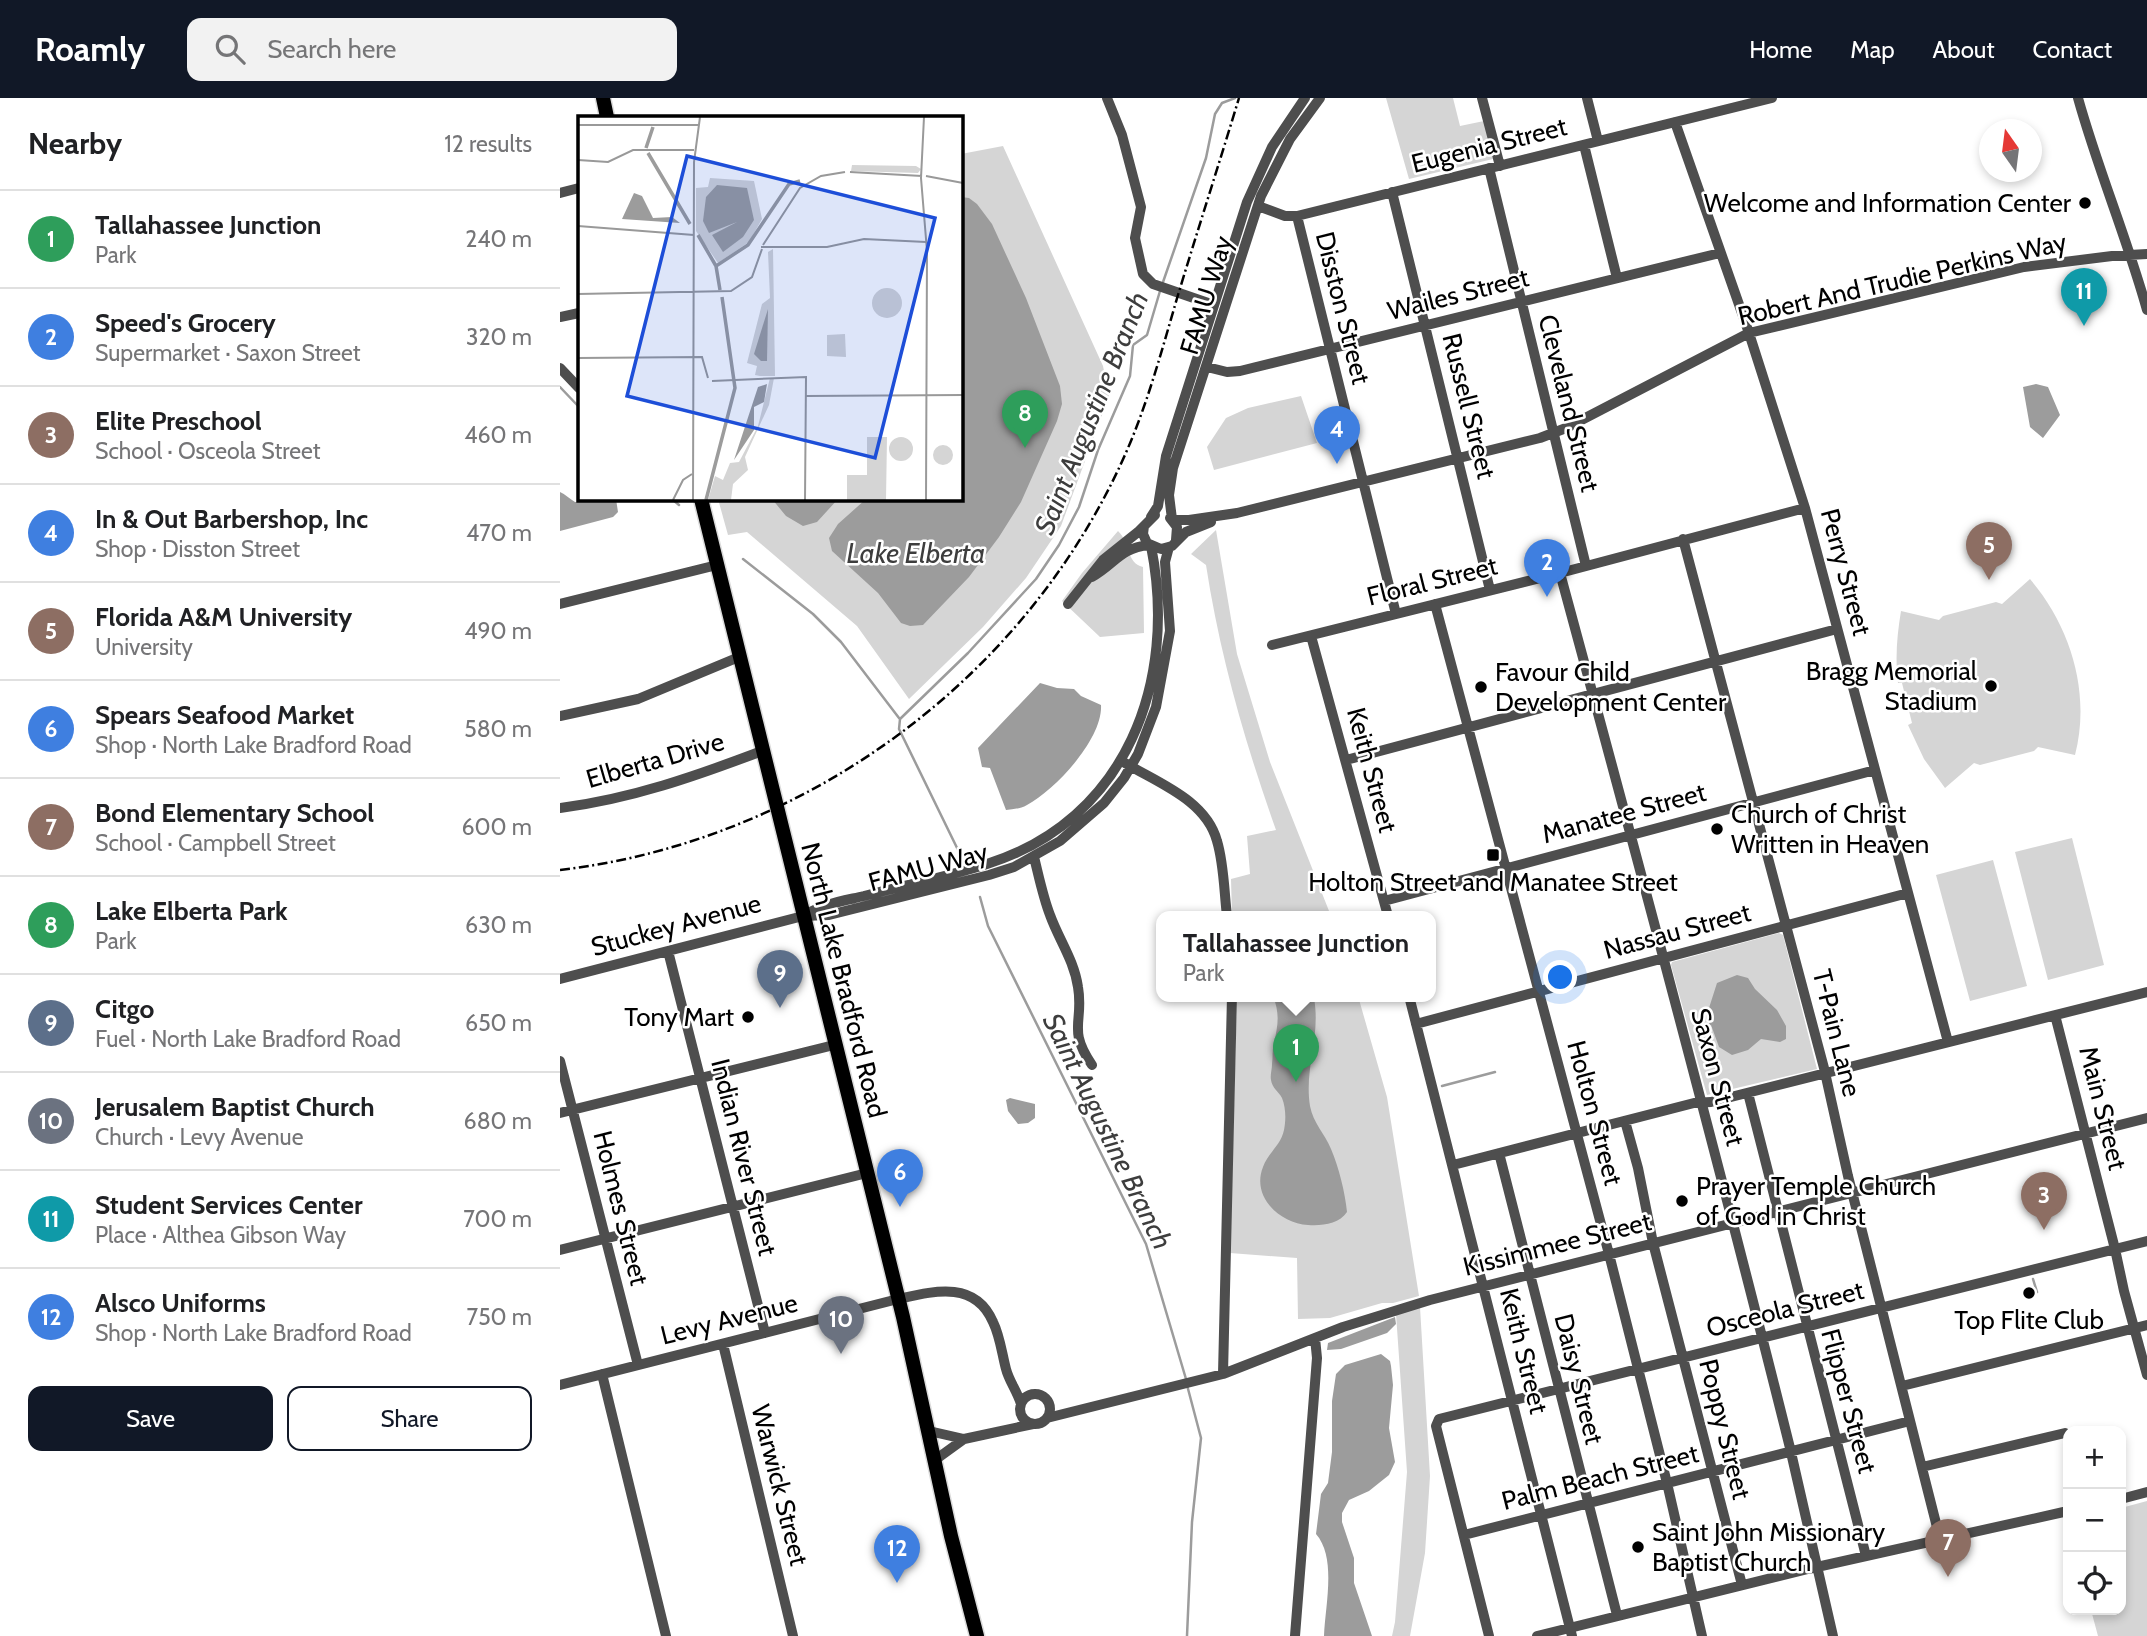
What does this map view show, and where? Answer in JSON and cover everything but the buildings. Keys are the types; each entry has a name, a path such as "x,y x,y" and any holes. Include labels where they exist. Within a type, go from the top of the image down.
{"main road":[{"path":"603,98 607,116"},
{"name":"North Lake Bradford Road","path":"700,500 898,1299 977,1636"}],"street":[{"path":"1107,98 1119,127 1141,207 1135,238 1141,270 1146,280 1214,305"},
{"name":"FAMU Way","path":"803,915 829,904 982,866 1030,846 1056,831 1076,814 1126,763 1143,708 1158,639 1159,596 1150,546 1144,537 1148,522 1158,506 1166,456 1254,183 1283,129 1305,98"},
{"name":"FAMU Way","path":"803,915 829,915 989,875 1034,857 1060,841 1086,821 1109,797 1154,715 1168,649 1171,616 1165,562 1178,529 1169,499 1172,474 1258,206 1290,139 1320,98"},
{"name":"Cleveland Street","path":"1482,98 1520,301 1586,566"},
{"path":"1587,98 1598,141"},
{"name":"Eugenia Street","path":"1258,206 1289,217 1297,216 1675,122 1744,101 1772,98"},
{"path":"2078,98 2132,256 2147,310"},
{"name":"Perry Street","path":"1675,122 1749,333 1805,508 1948,1042"},
{"path":"1584,145 1617,278"},
{"path":"560,193 578,188"},
{"name":"Russell Street","path":"1392,192 1490,590"},
{"name":"Disston Street","path":"1297,216 1396,614"},
{"name":"Wailes Street","path":"1207,367 1223,372 1236,372 1720,253"},
{"name":"Robert And Trudie Perkins Way","path":"1173,519 1189,520 1237,513 1459,459 1553,433 1749,333 2024,267 2147,254"},
{"path":"560,317 578,313"},
{"path":"560,368 578,387"},
{"name":"Floral Street","path":"1272,645 1805,508"},
{"name":"Robert And Trudie Perkins Way","path":"1173,543 1189,530 1237,513"},
{"path":"1068,604 1113,551 1148,522 1160,514 1173,519"},
{"name":"T-Pain Lane","path":"1683,539 1786,926 1940,1539"},
{"path":"1091,578 1104,571 1125,551 1150,546 1159,549 1173,543"},
{"path":"560,604 717,565"},
{"name":"Saxon Street","path":"1560,573 1762,1338 1833,1636"},
{"name":"Holton Street","path":"1435,604 1609,1254 1667,1483 1702,1636"},
{"path":"1346,760 1838,629"},
{"name":"Keith Street","path":"1311,636 1387,911"},
{"path":"560,716 638,699 739,657"},
{"name":"Elberta Drive","path":"560,808 617,799 661,787 762,751"},
{"path":"1126,763 1197,807 1214,831 1221,861 1226,911"},
{"name":"Manatee Street","path":"1384,901 1875,770"},
{"path":"1034,857 1051,918 1069,953 1079,989 1077,1040 1092,1065"},
{"name":"Nassau Street","path":"1416,1024 1908,893"},
{"name":"Stuckey Avenue","path":"560,979 803,915"},
{"name":"Indian River Street","path":"668,951 765,1333"},
{"path":"1453,1165 1625,1121 1824,1075 2147,992"},
{"path":"1223,1374 1232,1002"},
{"name":"Keith Street","path":"1410,1002 1571,1632"},
{"name":"Main Street","path":"2055,1015 2115,1249 2123,1291 2147,1375"},
{"path":"560,1113 834,1045"},
{"name":"Holmes Street","path":"560,1061 638,1365"},
{"name":"Flipper Street","path":"1748,1093 1866,1556"},
{"name":"Kissimmee Street","path":"1047,1418 1223,1374 1374,1317 1484,1286 2147,1118"},
{"name":"Poppy Street","path":"1625,1121 1638,1168 1653,1243 1742,1585"},
{"name":"Daisy Street","path":"1499,1153 1617,1615"},
{"path":"560,1250 867,1173"},
{"name":"Osceola Street","path":"1464,1535 1436,1423 1440,1418 2147,1241"},
{"name":"Levy Avenue","path":"560,1385 898,1299 949,1290 970,1296 985,1309 993,1321 1007,1373 1016,1388 1020,1406"},
{"path":"1902,1386 2147,1325"},
{"path":"1295,1636 1315,1394 1315,1338"},
{"name":"Warwick Street","path":"723,1344 793,1636"},
{"path":"602,1374 666,1636"},
{"path":"1016,1388 1042,1395 1049,1403 1067,1414"},
{"path":"1006,1428 1020,1406 1032,1394"},
{"path":"935,1460 964,1439 1043,1422 1050,1411 1049,1403"},
{"path":"1020,1406 1024,1419 1033,1424"},
{"name":"Palm Beach Street","path":"1464,1535 1910,1421"},
{"path":"929,1431 964,1439"},
{"path":"1922,1467 2063,1433"},
{"path":"2126,1498 2147,1492"},
{"path":"1537,1636 1571,1632 1617,1615 2063,1512"},
{"path":"1464,1535 1489,1636"}],"shaded area":[{"path":"1386,98 1453,98 1460,126 1484,121 1493,159 1409,179"},
{"path":"1003,146 1103,366 1109,396 1061,526 1026,578 983,627 909,699 857,626 747,532 728,535 718,500 962,500 962,154"},
{"path":"1301,396 1317,443 1214,470 1207,447 1226,418 1248,408"},
{"path":"1216,530 1237,654 1270,762 1329,911 1232,911 1231,879 1250,874 1247,836 1276,830 1235,699 1218,633 1206,565 1191,554"},
{"path":"1118,531 1131,557 1143,567 1144,633 1100,637 1062,601"},
{"name":"Bragg Memorial Stadium","path":"2030,579 2057,618 2074,662 2080,708 2075,755 2038,747 2034,751 1980,765 1974,763 1945,788 1924,759 1908,725 1912,723 1902,683 1898,683 1897,674 1901,611 1939,620 1943,616 1996,602 2002,604"},
{"path":"2072,838 2104,965 2048,980 2015,852"},
{"path":"1993,860 2027,986 1970,1001 1936,875"},
{"path":"1779,933 1783,935 1817,1069 1707,1095 1672,962"},
{"path":"1237,1002 1360,1002 1387,1097 1419,1296 1330,1318 1298,1319 1297,1258 1230,1253"},
{"path":"1420,1307 1430,1476 1425,1553 1410,1636 1392,1636 1407,1472 1396,1314"},
{"path":"2147,1501 2147,1636 2098,1636 2092,1615 2126,1615 2126,1507"}],"water":[{"name":"Lake Elberta","path":"962,197 969,198 992,224 1026,298 1060,386 1062,404 1057,421 1021,502 999,537 969,577 923,625 910,626 901,623 878,593 832,551 829,538 838,524 865,500 962,500"},
{"path":"2036,384 2048,387 2060,415 2043,438 2030,427 2023,387"},
{"path":"560,492 575,502 616,500 618,512 613,517 560,531"},
{"name":"Lake Elberta","path":"773,500 837,500 817,522 803,526 786,516"},
{"path":"1040,683 1074,689 1081,696 1101,705 1100,718 1086,748 1051,788 1027,805 1006,810 990,768 982,767 978,748"},
{"path":"1737,975 1748,978 1755,989 1777,1010 1786,1026 1786,1039 1780,1042 1761,1039 1748,1050 1732,1055 1719,1047 1711,1025 1698,1029 1697,1027 1710,1021 1709,1008 1717,983"},
{"path":"1275,1002 1315,1002 1315,1026 1309,1079 1310,1106 1337,1164 1347,1212 1330,1223 1308,1225 1287,1219 1270,1206 1261,1188 1263,1167 1280,1140 1285,1122 1283,1102 1271,1078 1277,1008"},
{"path":"1010,1098 1035,1104 1035,1118 1028,1123 1018,1124 1008,1111 1006,1100"},
{"path":"1395,1317 1396,1324 1387,1333 1341,1349 1327,1350 1328,1343"},
{"path":"1381,1354 1390,1361 1391,1366 1393,1385 1389,1428 1395,1462 1389,1475 1369,1491 1349,1500 1342,1513 1342,1522 1354,1558 1354,1583 1372,1636 1324,1636 1328,1569 1322,1544 1316,1534 1321,1494 1328,1483 1332,1452 1332,1401 1336,1374 1345,1365"}],"waterway":[{"name":"Saint Augustine Branch","path":"1162,285 1206,158 1215,114 1222,103 1235,98"},
{"name":"Saint Augustine Branch","path":"960,854 899,729 900,719 968,653 1036,579 1059,545 1079,507 1098,450 1130,376 1133,345 1147,335 1160,291"},
{"path":"560,387 578,406"},
{"path":"673,500 679,505"},
{"path":"743,559 813,614 841,642 899,718"},
{"name":"Saint Augustine Branch","path":"980,897 988,926 1146,1244 1186,1379"},
{"path":"1442,1086 1495,1072"},
{"path":"2033,1279 2037,1292"},
{"name":"Saint Augustine Branch","path":"1187,1385 1201,1438 1192,1522 1187,1636"}],"railway":[{"path":"560,870 651,853 739,824 822,784 900,734 970,674 1033,606 1086,530 1136,429 1239,98"}],"place":[{"name":"Welcome and Information Center","path":"2085,203"},
{"name":"Student Services Center","path":"2084,326"},
{"name":"Lake Elberta Park","path":"1025,448"},
{"name":"In & Out Barbershop, Inc","path":"1337,464"},
{"name":"Florida A&M University","path":"1989,580"},
{"name":"Speed's Grocery","path":"1547,597"},
{"name":"Bragg Memorial Stadium","path":"1991,686"},
{"name":"Favour Child Development Center","path":"1481,687"},
{"name":"Church of Christ Written in Heaven","path":"1717,829"},
{"name":"Holton Street and Manatee Street","path":"1493,855"},
{"name":"Citgo","path":"780,1008"},
{"name":"Tony Mart","path":"748,1017"},
{"name":"Tallahassee Junction","path":"1296,1082"},
{"name":"Prayer Temple Church of God in Christ","path":"1682,1201"},
{"name":"Spears Seafood Market","path":"900,1207"},
{"name":"Elite Preschool","path":"2044,1230"},
{"name":"Top Flite Club","path":"2029,1293"},
{"name":"Jerusalem Baptist Church","path":"841,1354"},
{"name":"Saint John Missionary Baptist Church","path":"1638,1547"},
{"name":"Bond Elementary School","path":"1948,1577"},
{"name":"Alsco Uniforms","path":"897,1583"}]}
